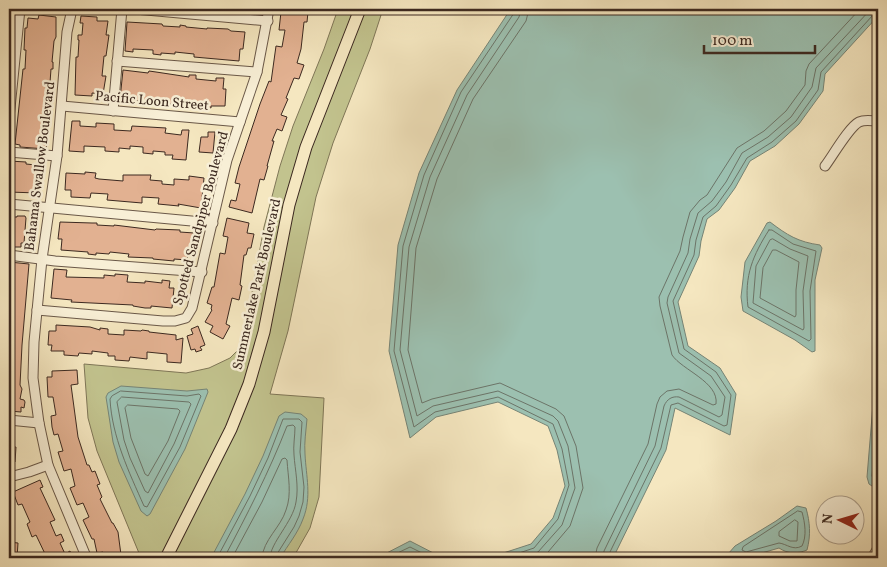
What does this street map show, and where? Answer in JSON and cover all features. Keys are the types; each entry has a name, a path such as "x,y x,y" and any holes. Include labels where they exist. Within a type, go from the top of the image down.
{"main road":[{"name":"Summerlake Park Boulevard","path":"166,558 232,429 249,384 264,332 289,205 298,172 360,9"}],"street":[{"path":"9,118 20,9"},
{"name":"Bahama Swallow Boulevard","path":"72,9 67,32 57,156 42,259 33,378 39,423 48,465 85,554 84,558"},
{"path":"113,111 122,9"},
{"path":"135,9 268,21"},
{"name":"Spotted Sandpiper Boulevard","path":"37,310 175,321 186,318 192,308 202,272 227,160 257,72 269,9"},
{"path":"117,60 257,72"},
{"name":"Pacific Loon Street","path":"62,106 240,122"},
{"path":"825,166 852,128 858,123 867,120 878,121"},
{"path":"9,152 57,156"},
{"path":"9,204 213,223"},
{"path":"9,255 202,272"},
{"path":"9,420 39,423"},
{"path":"9,477 48,465"},
{"path":"872,558 878,548"}],"green space":[{"path":"338,9 354,9 332,71 244,382 234,411 163,558 141,558 97,451 88,418 84,364 186,373 209,368 230,358 238,350 249,309 264,227 280,166 293,126"},
{"path":"360,9 383,9 370,49 333,143 316,197 288,331 270,394 324,398 319,497 310,528 293,558 166,558 249,384 289,205"}],"water":[{"path":"878,9 878,16 825,74 823,91 799,124 775,146 750,161 735,188 719,210 707,219 699,256 678,302 688,346 720,368 736,394 730,435 675,408 666,450 613,558 488,558 531,544 553,518 565,486 557,450 548,426 498,402 436,417 410,438 389,351 398,245 419,173 457,90 510,10"},
{"path":"770,222 793,237 820,245 822,248 815,280 815,351 812,352 795,340 743,311 741,297 745,262 767,223"},
{"path":"878,344 878,484 872,486 869,484 867,477"},
{"path":"121,386 187,391 207,389 208,392 185,449 150,514 147,516 141,511 119,462 113,442 106,397 108,393"},
{"path":"285,412 301,414 307,419 305,450 308,487 307,503 306,511 298,529 280,558 211,558 245,494 279,416"},
{"path":"797,506 806,508 809,523 807,550 793,553 779,548 748,557 728,554 735,546"},
{"path":"410,541 443,558 377,558"}],"building":[{"path":"289,9 303,9 303,11 308,12 307,22 304,22 301,49 297,63 304,65 299,79 294,78 286,98 288,99 281,115 287,117 282,131 277,129 272,141 274,141 268,166 264,180 260,179 252,213 229,207 231,200 236,201 240,184 235,183 239,167 260,104 269,81 271,82 276,46 282,47 285,30 279,30 281,12 288,12"},
{"path":"39,15 56,17 56,37 52,62 53,69 51,69 48,123 44,123 43,139 47,143 46,149 20,147 20,145 15,144 23,69 25,69 25,28 27,28 28,18 38,19"},
{"path":"81,16 97,17 97,21 108,21 106,35 109,35 102,76 106,76 103,94 92,93 92,96 75,95 78,35 82,35 83,23 80,23"},
{"path":"127,22 162,24 163,26 180,27 180,25 207,29 228,29 245,32 243,49 240,49 239,61 194,57 194,54 175,52 175,54 153,54 153,50 133,49 133,52 125,51"},
{"path":"123,70 148,73 149,71 189,77 189,75 196,75 196,79 216,81 216,78 224,78 223,89 226,89 225,106 211,106 211,108 120,99"},
{"path":"72,121 80,121 80,126 96,127 96,123 114,124 114,130 131,131 132,126 166,128 165,133 181,135 182,130 189,130 186,160 172,159 173,155 165,155 165,152 153,151 153,154 143,153 143,147 130,146 130,149 119,148 119,152 105,151 105,147 84,146 84,152 69,151"},
{"path":"208,132 215,132 213,153 199,152 201,137 208,137"},
{"path":"9,161 26,162 26,164 36,165 35,176 39,176 37,193 9,192"},
{"path":"85,172 96,173 95,178 99,179 123,181 123,175 151,175 150,180 174,185 174,179 189,180 189,176 204,178 201,208 178,204 179,206 158,204 159,198 142,197 142,203 107,200 108,194 91,193 90,198 71,197 71,190 65,190 66,173 85,174"},
{"path":"25,216 26,218 24,243 21,243 21,247 13,247 14,234 9,233 9,217"},
{"path":"227,218 249,223 247,233 254,234 251,248 248,248 246,255 244,255 239,300 232,298 226,324 230,326 223,339 210,332 213,326 205,322 212,310 212,305 207,303 212,287 214,287 220,253 225,254 228,237 223,236"},
{"path":"60,222 97,223 97,225 155,230 180,230 180,232 194,233 192,250 189,250 187,260 174,259 174,261 128,257 129,254 110,252 109,254 96,253 96,255 88,254 88,252 61,250 62,239 58,239"},
{"path":"9,262 29,264 20,385 22,389 20,399 25,402 24,408 21,407 21,412 9,411"},
{"path":"54,269 67,270 66,277 104,278 104,275 115,276 115,274 128,275 127,282 145,283 145,281 162,283 162,280 170,281 169,288 174,288 172,308 151,306 151,308 145,308 133,305 71,302 72,300 51,298"},
{"path":"56,325 90,327 100,330 100,328 108,329 108,334 124,335 124,330 142,330 176,335 176,340 183,338 181,363 167,362 167,354 147,352 147,359 130,357 129,361 115,360 115,356 108,356 108,353 92,351 92,354 79,353 78,356 64,355 64,351 51,351 52,345 48,345 49,331 56,331"},
{"path":"198,326 205,345 200,347 202,350 196,352 195,349 191,350 187,336 193,334 191,329"},
{"path":"77,370 78,384 71,385 78,437 87,465 89,465 92,472 95,471 100,484 97,485 102,497 100,499 118,532 121,555 104,558 103,552 97,553 94,539 92,539 83,520 89,517 83,503 77,505 70,488 75,486 71,469 64,471 58,452 63,451 58,434 54,435 52,427 51,416 56,415 53,397 48,397 47,377 52,377 52,371"},
{"path":"9,447 16,447 15,462 9,461"},
{"path":"40,480 43,487 40,488 55,520 50,522 56,536 61,534 64,541 60,543 65,554 70,551 73,558 47,558 36,535 32,537 27,524 30,522 22,504 18,505 13,492"},
{"path":"9,542 18,543 17,558 9,558"}]}
